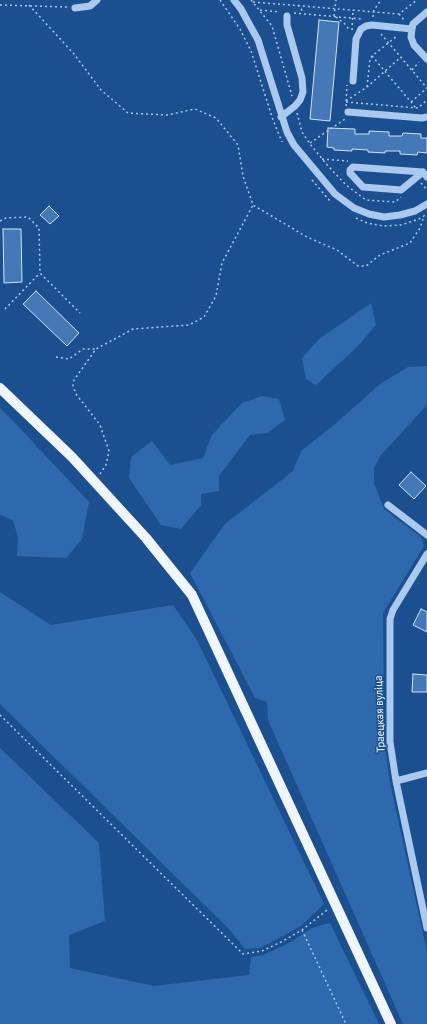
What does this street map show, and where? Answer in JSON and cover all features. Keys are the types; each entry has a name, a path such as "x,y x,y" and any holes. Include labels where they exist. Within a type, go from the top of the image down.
{"main road":[{"path":"0,388 72,457 146,538 192,595 391,1024"}],"street":[{"path":"75,8 90,6 97,0"},
{"path":"234,0 241,9 258,40 281,117 287,132 294,145 335,194 354,208 369,214 384,216 400,215 415,211 427,204"},
{"path":"427,12 417,20 412,29 411,37 414,44 427,59"},
{"path":"281,117 300,100 303,85 287,25 287,14"},
{"path":"351,80 356,38 361,29 372,25 412,29"},
{"path":"346,111 422,118 427,117"},
{"path":"353,167 425,175 401,190 363,187 350,173 350,170 353,167"},
{"path":"388,506 427,535"},
{"name":"Траецкая вуліца","path":"427,554 393,610 390,619 390,742 396,781 427,928"},
{"path":"396,781 427,773"}],"path":[{"path":"220,0 240,29 251,51 273,120 283,143"},
{"path":"335,16 336,0"},
{"path":"373,20 373,12 381,0"},
{"path":"252,1 399,14 417,0"},
{"path":"252,1 272,26 302,132 310,144 346,185 366,200 396,202 402,197"},
{"path":"0,4 75,8"},
{"path":"29,5 74,54 100,90 128,113 167,115 195,110 216,118 238,145 243,176 253,205 307,237 337,250 358,266 366,266 380,255 410,243 420,228 427,204"},
{"path":"298,5 305,14"},
{"path":"260,10 287,14 366,19"},
{"path":"335,16 345,24 351,33 353,10"},
{"path":"399,14 404,20 402,22"},
{"path":"377,30 427,88 411,102"},
{"path":"367,87 369,63 372,56 399,34"},
{"path":"372,56 416,108"},
{"path":"346,102 367,87 401,57"},
{"path":"310,144 345,120 346,102 351,80"},
{"path":"346,102 418,108 427,100"},
{"path":"307,174 333,203"},
{"path":"425,175 420,182 427,190"},
{"path":"95,483 106,465 109,451 100,425 76,394 72,386 74,380 96,349 133,329 188,325 204,317 216,296 222,263 253,205"},
{"path":"356,218 367,223 383,226 401,225 419,219 427,214"},
{"path":"0,221 6,218 28,217 39,228 40,273 80,313"},
{"path":"5,309 40,273"},
{"path":"56,357 69,359 83,349 96,349"},
{"path":"0,714 243,954 262,951 302,930 336,904"},
{"path":"302,930 346,1024"}],"shaded area":[{"path":"371,303 376,325 358,346 316,385 306,379 302,358 319,339"},
{"path":"427,366 427,405 381,455 374,468 374,483 384,509 421,537 424,546 383,613 384,740 390,783 427,952 427,1024 403,1024 268,720 267,702 255,698 190,573 225,524 293,471 301,451 335,424 380,384 408,367"},
{"path":"262,396 279,399 285,420 267,433 250,435 219,476 219,491 201,494 201,505 181,529 161,525 129,478 131,457 152,441 170,465 203,458 212,435 242,403"},
{"path":"0,408 89,502 82,539 66,558 17,556 18,537 13,520 0,515"},
{"path":"0,592 51,625 173,605 197,640 324,904 302,925 285,935 260,948 245,949 229,929 0,704"},
{"path":"0,748 99,843 105,921 69,935 70,968 154,986 249,975 251,957 263,955 291,942 312,928 330,923 379,1024 0,1024"}],"building":[{"path":"319,20 339,22 330,121 310,119"},
{"path":"328,128 355,129 355,134 369,134 369,131 389,132 389,136 402,136 403,133 421,134 421,138 427,138 427,153 418,152 417,155 400,154 400,151 385,151 385,153 352,149 352,151 334,150 334,148 327,147"},
{"path":"49,206 59,216 50,224 40,215"},
{"path":"3,229 21,229 22,282 4,283"},
{"path":"36,291 79,333 67,346 23,304"},
{"path":"411,472 426,486 414,499 399,485"},
{"path":"421,609 427,612 427,632 413,625"},
{"path":"413,674 427,675 427,692 412,692"}]}
